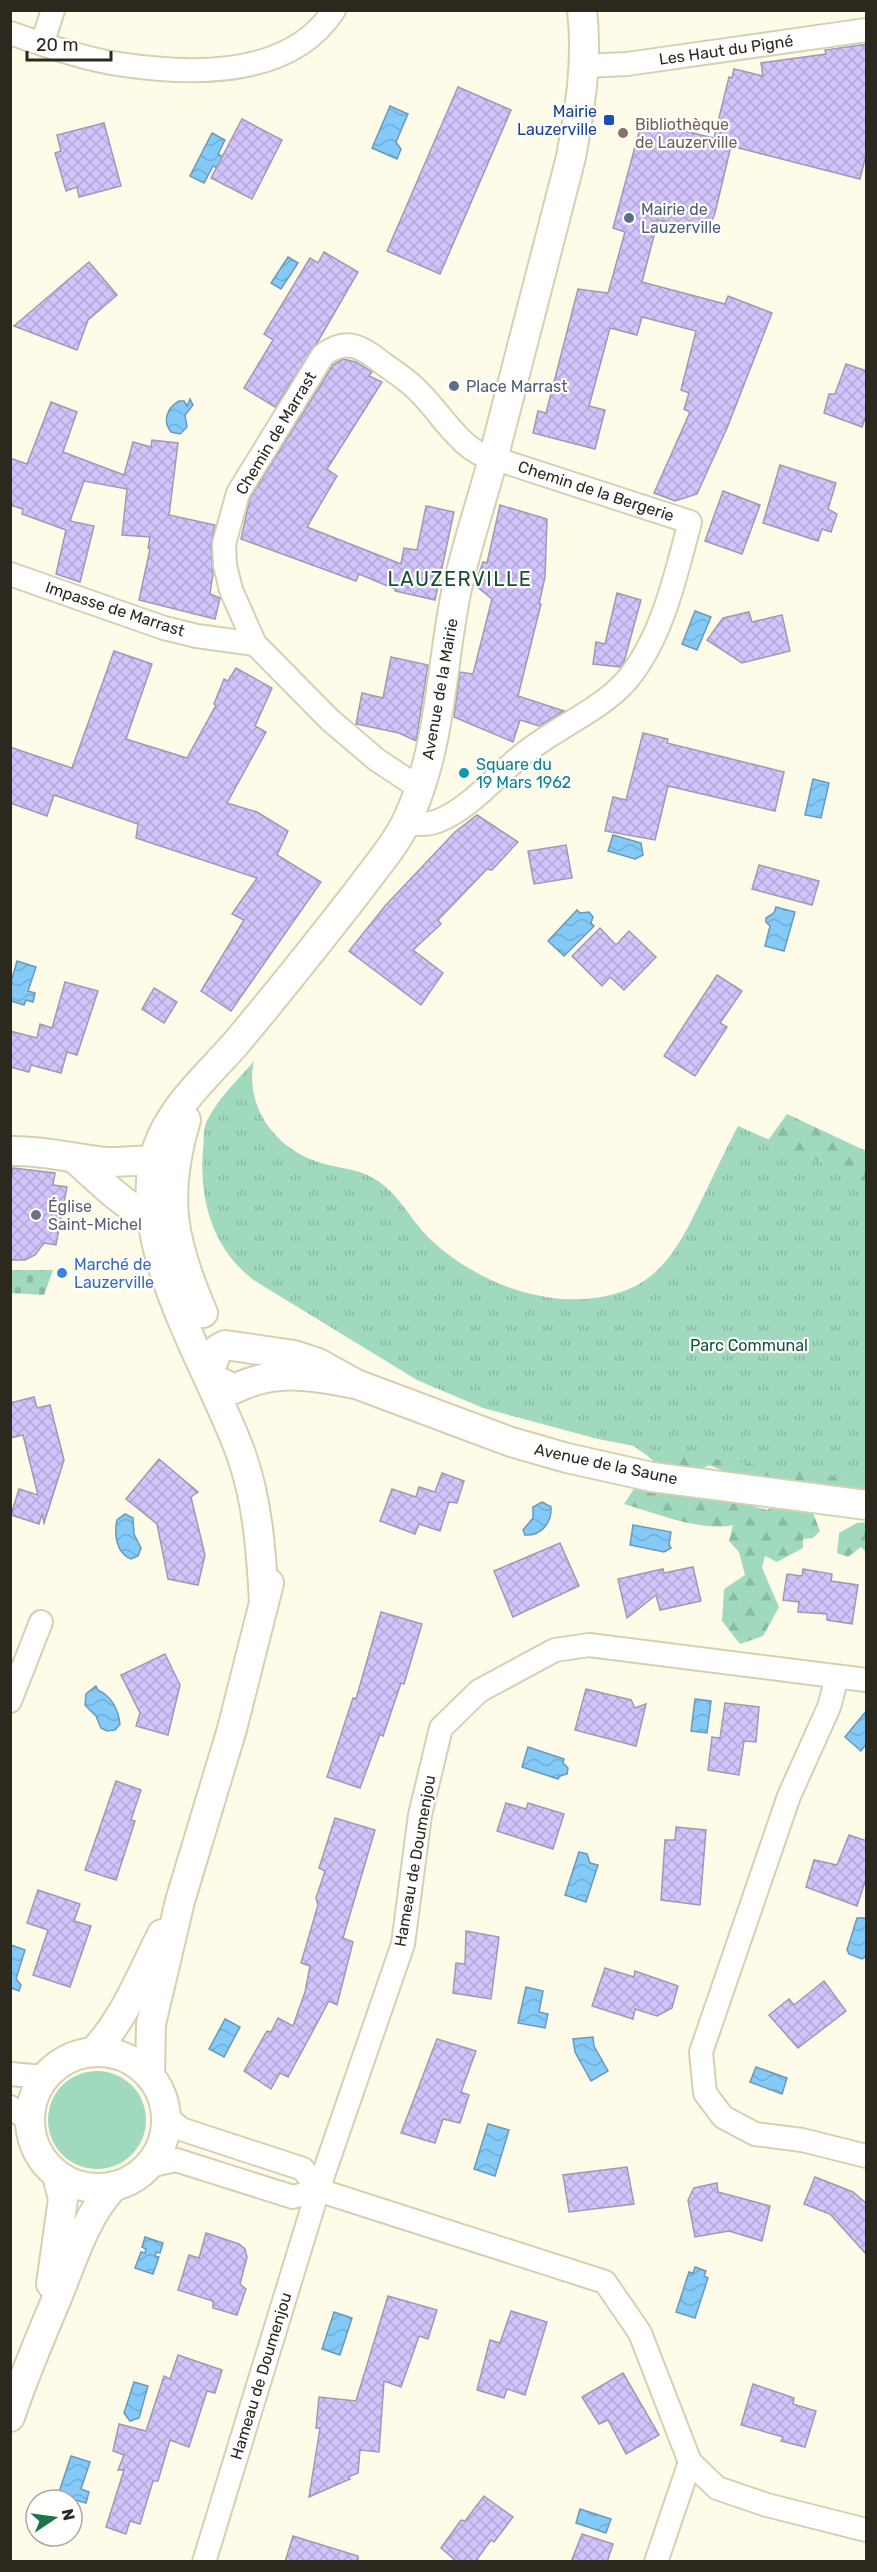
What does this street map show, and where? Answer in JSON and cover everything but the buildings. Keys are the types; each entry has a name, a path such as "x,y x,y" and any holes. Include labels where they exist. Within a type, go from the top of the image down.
{"street":[{"path":"42,44 53,10"},
{"path":"10,33 42,44 124,65 170,70 204,70 234,67 266,60 291,50 310,36 334,10"},
{"name":"Avenue de la Mairie","path":"161,1202 153,1163 167,1123 307,957 378,864 407,821 421,789 433,747 456,592 571,157 582,102 585,66 582,10"},
{"name":"Les Haut du Pigné","path":"585,66 627,64 867,30"},
{"name":"Chemin de Marrast","path":"421,789 376,760 330,720 255,644 231,590 225,565 224,544 228,522 237,493 323,355 333,347 348,344 366,351 415,388 467,445 481,456 493,458"},
{"name":"Chemin de la Bergerie","path":"407,821 419,826 458,810 497,779 521,756 610,696 631,676 665,612 690,522 493,458"},
{"name":"Impasse de Marrast","path":"10,574 164,628 197,636 255,644"},
{"name":"Avenue de la Mairie","path":"161,1202 196,1090"},
{"path":"10,1151 53,1153 75,1159 114,1162 144,1160 153,1163"},
{"path":"75,1159 122,1201 142,1212 161,1202"},
{"path":"150,2076 151,2024 180,1901 232,1729 274,1567 271,1506 265,1468 256,1438 186,1270 161,1202"},
{"path":"161,1202 155,1242 164,1274 241,1454 254,1497 260,1530 264,1602"},
{"name":"Avenue de la Saune","path":"218,1349 225,1345 294,1355 318,1363 356,1384 511,1442 567,1458 652,1477 867,1505"},
{"path":"208,1376 218,1349"},
{"name":"Avenue de la Saune","path":"234,1389 270,1376 295,1375 356,1384"},
{"path":"208,1376 234,1389"},
{"path":"10,1701 41,1622"},
{"name":"Hameau de Doumenjou","path":"204,2562 318,2190 403,1944 420,1815 441,1728 478,1691 555,1650 589,1645 867,1680"},
{"path":"837,1677 829,1707 789,1796 701,2052 705,2093 723,2117 755,2134 802,2140 867,2156"},
{"path":"94,2051 123,2015 180,1901"},
{"path":"149,2166 163,2142 166,2116 164,2102 150,2076 139,2065 125,2057 110,2052 94,2051 75,2055 58,2064 45,2077 20,2114 42,2160 57,2175 84,2187 113,2187 127,2182 149,2166 176,2160 292,2197 318,2190 605,2282 640,2333 690,2462 717,2488 767,2505 867,2530"},
{"path":"10,2074 45,2077"},
{"path":"166,2116 181,2129 303,2169 318,2190"},
{"path":"45,2328 63,2199 57,2175"},
{"path":"10,2417 24,2375 93,2213 99,2202 113,2187"},
{"path":"656,2562 690,2462"}],"green space":[{"name":"Parc Communal","path":"254,1061 252,1078 259,1109 266,1123 288,1147 318,1162 356,1171 378,1181 399,1200 429,1238 448,1254 493,1281 544,1297 596,1298 621,1292 651,1276 672,1253 681,1239 738,1126 866,1182 866,1481 660,1451 598,1439 483,1408 417,1380 255,1281 229,1255 219,1239 207,1206 202,1169 206,1123 221,1098"},
{"path":"787,1114 866,1151 866,1209 757,1156"},
{"path":"10,1270 53,1270 44,1295 11,1293"},
{"path":"866,1420 866,1497 737,1477 709,1465 688,1478 712,1494 767,1510 789,1499 813,1513 820,1531 813,1538 803,1539 803,1548 777,1562 765,1556 762,1568 779,1607 763,1636 740,1644 722,1621 724,1589 745,1575 739,1552 729,1541 733,1525 693,1524 624,1504 653,1460 634,1446"},
{"path":"866,1522 866,1552 861,1547 848,1557 837,1553 839,1533 857,1523"},
{"path":"87,2071 107,2071 132,2085 143,2101 146,2120 143,2139 132,2155 107,2169 87,2169 70,2161 56,2147 48,2130 48,2110 56,2093 70,2079"}],"water":[{"path":"390,106 408,114 396,142 401,149 397,159 372,148"},
{"path":"212,133 225,140 218,154 223,157 218,168 213,166 204,183 190,176"},
{"path":"288,257 298,263 281,289 271,283"},
{"path":"190,399 193,405 185,415 187,427 180,434 171,432 166,419 169,411 179,401 184,401 187,406"},
{"path":"695,611 711,617 697,650 682,644"},
{"path":"813,779 829,783 821,818 805,815"},
{"path":"613,835 641,843 643,855 635,859 608,851"},
{"path":"776,907 795,912 784,951 765,946 770,926 766,918 774,913"},
{"path":"577,910 580,913 589,912 593,917 591,923 594,926 564,956 548,941"},
{"path":"17,961 36,967 28,991 35,993 33,1002 26,1000 24,1005 11,1001 11,982"},
{"path":"542,1502 551,1507 550,1518 541,1531 525,1535 523,1530 533,1518 533,1507"},
{"path":"125,1514 133,1518 134,1534 141,1548 138,1556 131,1559 119,1548 116,1537 117,1520"},
{"path":"633,1525 671,1532 669,1545 671,1548 664,1552 630,1545"},
{"path":"96,1686 116,1708 120,1724 115,1730 107,1731 101,1728 96,1716 85,1705 86,1694"},
{"path":"695,1699 711,1701 707,1733 691,1731"},
{"path":"866,1711 866,1744 861,1751 845,1737"},
{"path":"528,1747 564,1759 563,1763 568,1768 567,1774 558,1779 522,1767"},
{"path":"579,1852 587,1854 590,1863 598,1865 586,1902 565,1895"},
{"path":"857,1918 866,1918 866,1956 862,1959 849,1954 847,1950"},
{"path":"11,1945 25,1950 16,1979 21,1985 19,1991 11,1988"},
{"path":"526,1987 543,1991 539,2012 548,2014 545,2028 518,2023"},
{"path":"225,2019 240,2027 224,2057 209,2049"},
{"path":"593,2037 594,2046 608,2071 591,2081 575,2052 573,2039"},
{"path":"756,2067 787,2078 782,2094 750,2082"},
{"path":"488,2124 509,2130 495,2176 474,2169"},
{"path":"145,2237 163,2243 160,2253 156,2252 155,2256 159,2257 153,2274 135,2268 141,2252 145,2253 146,2249 142,2247"},
{"path":"695,2267 706,2271 704,2276 708,2278 695,2318 676,2312 689,2272 693,2273"},
{"path":"334,2312 352,2318 340,2355 322,2349"},
{"path":"134,2382 148,2386 139,2418 130,2421 124,2413"},
{"path":"71,2456 90,2462 81,2488 60,2488"},
{"path":"84,2490 89,2492 86,2503 84,2502"},
{"path":"580,2509 611,2519 606,2533 576,2523"}],"place":[{"name":"Mairie Lauzerville","path":"609,120"},
{"name":"Bibliothèque de Lauzerville","path":"623,133"},
{"name":"Mairie de Lauzerville","path":"629,218"},
{"name":"Place Marrast","path":"454,386"},
{"name":"Square du 19 Mars 1962","path":"464,773"},
{"name":"Église Saint-Michel","path":"36,1215"},
{"name":"Marché de Lauzerville","path":"62,1273"}],"district":[{"name":"LAUZERVILLE","path":"460,579"}]}
